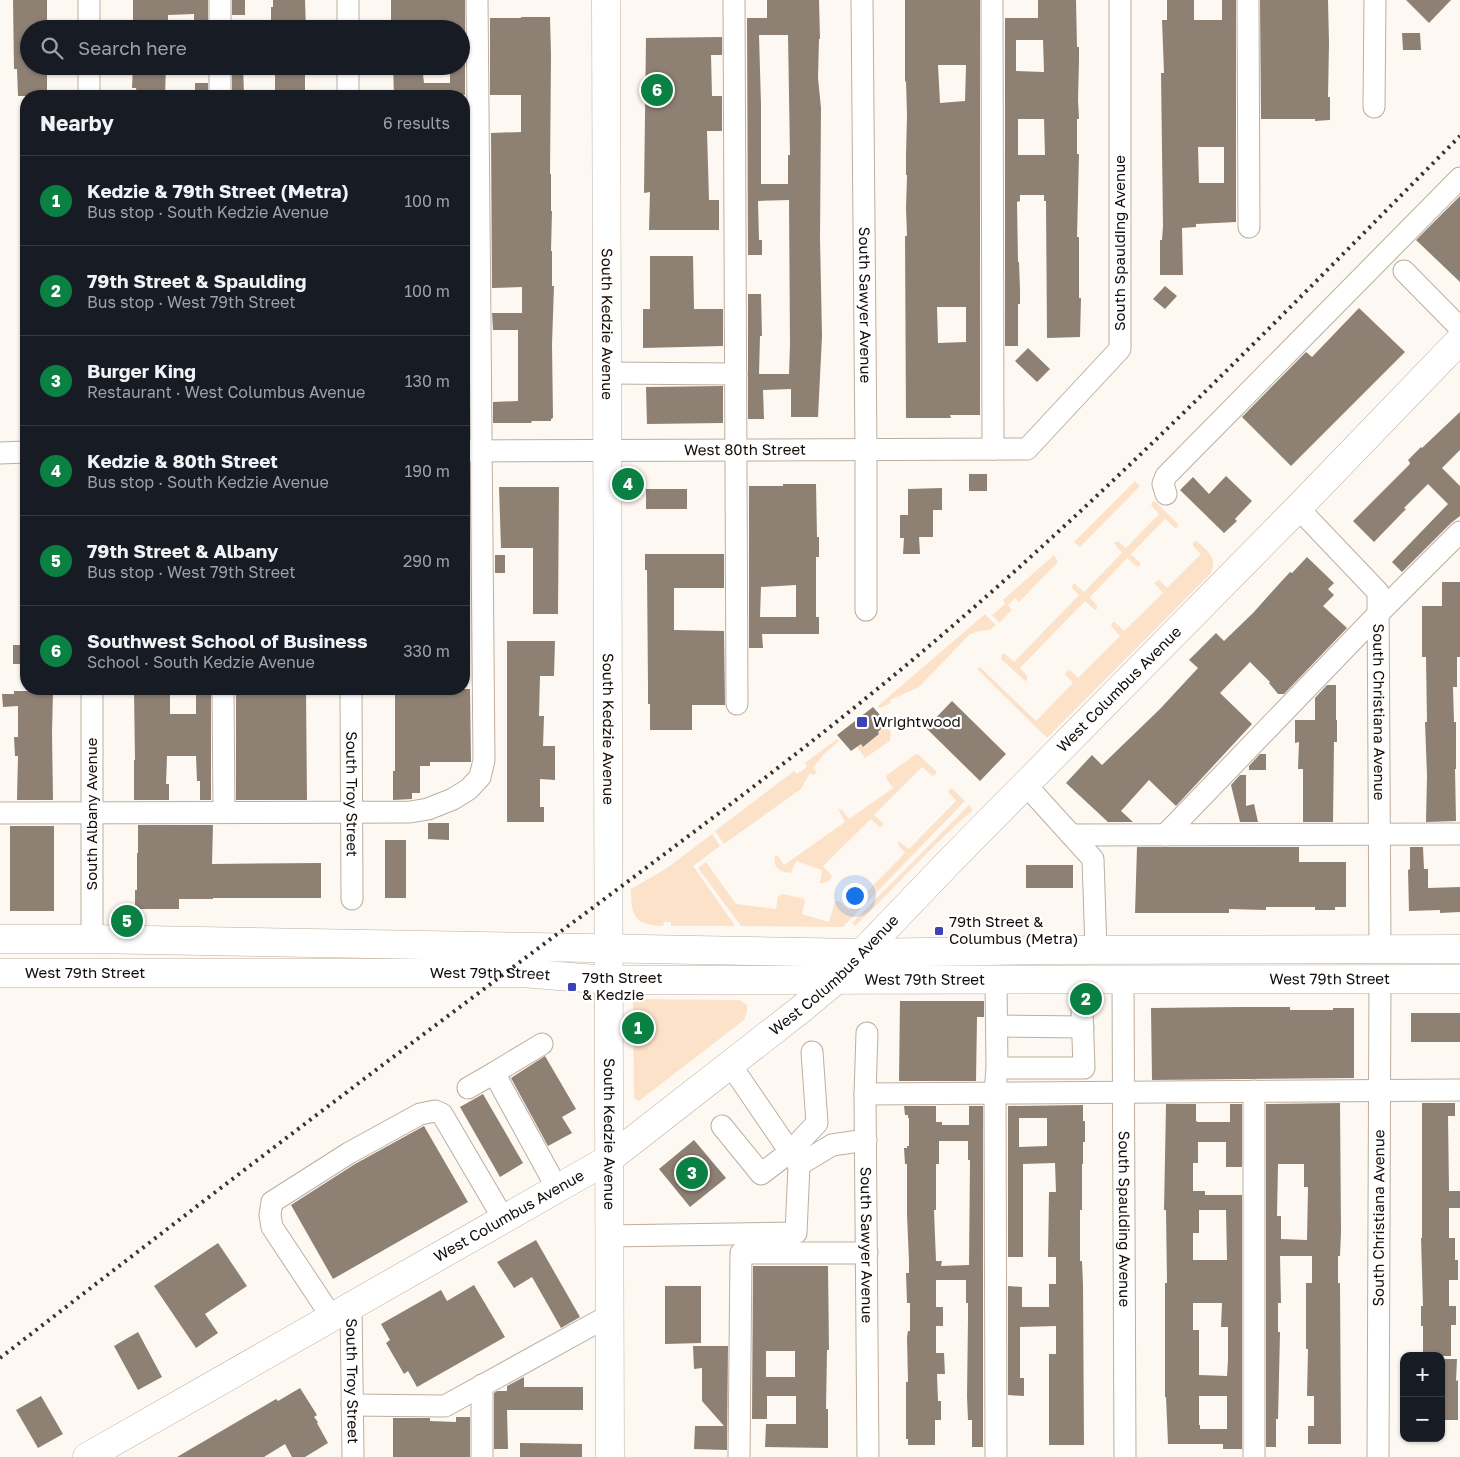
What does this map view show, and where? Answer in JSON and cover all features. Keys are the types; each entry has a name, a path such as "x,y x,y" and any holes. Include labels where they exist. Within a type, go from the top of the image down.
{"main road":[{"name":"South Kedzie Avenue","path":"606,0 610,1457"},
{"name":"West Columbus Avenue","path":"92,1455 609,1159 835,981 1460,340"},
{"name":"West 79th Street","path":"0,939 862,953 1460,948"},
{"name":"West 79th Street","path":"0,973 522,973 608,980 835,981 1460,979"}],"street":[{"path":"88,0 89,20"},
{"path":"220,0 220,20"},
{"path":"348,0 348,20"},
{"path":"0,812 410,812 428,809 453,799 469,790 480,777 484,760 472,451 477,0"},
{"path":"734,0 737,704"},
{"name":"South Sawyer Avenue","path":"862,0 866,610"},
{"path":"992,0 993,449"},
{"name":"South Spaulding Avenue","path":"1027,449 1120,350 1120,0"},
{"path":"1248,0 1249,227"},
{"path":"1374,107 1375,0"},
{"path":"89,75 89,90"},
{"path":"220,75 220,90"},
{"path":"348,75 348,90"},
{"path":"1166,494 1163,484 1166,476 1460,178"},
{"path":"1404,271 1460,328"},
{"path":"607,373 736,374"},
{"name":"West 80th Street","path":"472,451 1027,449"},
{"path":"0,452 20,452"},
{"name":"South Christiana Avenue","path":"1298,508 1378,592 1380,949"},
{"path":"1165,835 1378,614 1460,532"},
{"name":"South Albany Avenue","path":"92,695 92,939"},
{"path":"223,695 224,812"},
{"name":"South Troy Street","path":"351,695 352,899"},
{"path":"1025,784 1093,859 1096,950"},
{"path":"1071,836 1460,834"},
{"name":"South Christiana Avenue","path":"1378,1457 1380,979"},
{"path":"996,980 996,1457"},
{"path":"997,1068 1084,1068 1081,980"},
{"name":"South Spaulding Avenue","path":"1123,980 1125,1457"},
{"path":"997,1026 1083,1027"},
{"name":"South Sawyer Avenue","path":"867,1034 865,1094 868,1457"},
{"path":"468,1088 542,1044"},
{"path":"794,1158 817,1123 812,1052"},
{"path":"609,1236 796,1233 794,1158 730,1064"},
{"path":"494,1073 557,1188"},
{"path":"865,1094 1460,1090"},
{"path":"1254,1091 1254,1457"},
{"path":"341,1311 272,1227 270,1214 272,1202 349,1152 420,1114 435,1111 442,1114 503,1218"},
{"path":"722,1126 761,1174 794,1158 832,1145 866,1140"},
{"path":"740,1457 741,1253 867,1252"},
{"name":"South Troy Street","path":"341,1311 352,1405 353,1457"},
{"path":"352,1405 445,1406 610,1315"},
{"path":"482,1386 482,1457"}],"shaded area":[{"path":"1135,481 1140,486 1080,547 1074,542"},
{"path":"1153,501 1177,523 1177,528 1165,519 1131,554 1140,563 1140,566 1137,567 1127,558 1090,597 1097,606 1097,609 1095,610 1085,601 1020,668 1027,676 1025,681 1001,659 1002,654 1005,654 1014,662 1079,595 1072,588 1073,584 1084,592 1122,553 1114,543 1118,541 1126,548 1159,514 1151,505"},
{"path":"1195,541 1212,558 1213,567 1211,573 1047,738 977,669 980,667 1036,721 1073,683 1065,674 1066,672 1070,670 1078,678 1120,636 1111,626 1113,622 1124,631 1163,593 1155,582 1159,580 1167,588 1201,554 1193,546"},
{"path":"1054,555 1058,562 1019,602 1015,598 1008,605 1012,610 999,623 992,615 1005,604 1003,600"},
{"path":"985,614 996,625 990,630 970,634 919,687 890,700 891,703 880,708 878,706"},
{"path":"887,723 891,733 890,741 865,758 857,747 861,743 864,747 879,734 878,732"},
{"path":"837,739 839,741 824,754 813,768 817,772 814,775 810,773 801,789 724,844 715,831 794,771 797,774 807,767 805,763"},
{"path":"916,754 936,771 936,774 934,776 931,775 922,767 874,815 883,823 882,827 879,827 871,819 823,866 832,876 829,881 820,883 822,870 796,861 791,873 778,869 774,860 775,856 778,856 784,865 845,822 838,809 842,810 849,819 893,788 886,778 887,775"},
{"path":"951,788 965,801 843,927 741,926 698,868 706,862 736,904 776,909 778,896 783,894 804,899 802,914 829,922 835,901 839,901 849,910 905,853 898,844 898,841 909,849 956,801 948,792"},
{"path":"969,805 973,810 942,838 855,926 852,923"},
{"path":"712,834 720,846 693,866 734,926 671,926 671,922 664,922 663,926 646,924 640,921 633,912 631,889 667,868"},
{"path":"633,999 740,1000 747,1005 747,1012 744,1020 639,1101 634,1098"}],"building":[{"path":"13,0 47,0 47,20 20,20 20,75 47,75 47,90 20,90 20,96 18,96 17,69 14,69"},
{"path":"133,0 208,0 208,20 194,20 194,14 168,15 168,20 133,20"},
{"path":"232,0 245,0 245,15 232,15"},
{"path":"273,0 305,0 306,20 271,20 271,7 273,7"},
{"path":"391,0 465,0 465,20 391,20"},
{"path":"767,0 819,0 818,78 821,108 820,238 822,336 818,417 791,417 791,389 763,390 764,419 748,419 748,294 761,294 762,336 760,336 759,374 789,374 789,200 758,201 759,240 762,240 762,255 748,255 747,18 767,18","holes":["759,35 788,35 790,155 788,155 788,184 761,184"]},
{"path":"905,0 980,0 980,415 950,415 951,418 906,418 905,236 907,236 907,115","holes":["938,65 966,65 965,101 940,103","937,307 966,307 966,342 938,343"]},
{"path":"1038,0 1076,0 1077,47 1079,47 1077,237 1079,237 1079,298 1081,298 1080,337 1047,338 1046,201 1044,201 1044,195 1020,195 1020,201 1017,202 1020,290 1018,346 1005,346 1005,18 1038,18","holes":["1016,40 1043,40 1044,72 1016,71","1018,119 1044,119 1045,155 1018,155"]},
{"path":"1167,0 1194,0 1194,20 1222,20 1222,0 1236,0 1236,222 1196,224 1196,227 1182,228 1183,275 1160,275 1160,240 1162,240 1163,226 1161,73 1164,73 1162,20 1167,20","holes":["1198,147 1224,147 1224,183 1199,183"]},
{"path":"1260,0 1328,0 1328,97 1330,97 1330,120 1261,119"},
{"path":"1406,0 1451,0 1429,23"},
{"path":"550,17 551,251 552,286 554,286 552,344 553,418 551,421 532,421 531,423 493,423 493,402 518,401 518,330 493,330 492,313 522,313 522,287 492,288 491,133 521,132 521,95 490,95 490,18"},
{"path":"1402,33 1420,33 1421,50 1403,50"},
{"path":"722,37 722,55 711,55 712,96 722,96 722,131 707,131 709,200 719,200 719,230 649,230 650,192 644,193 646,38"},
{"path":"133,75 166,75 165,90 136,90 136,88 132,88"},
{"path":"232,75 243,75 244,90 232,90"},
{"path":"275,75 305,75 305,90 275,90"},
{"path":"393,75 423,75 424,83 450,83 450,75 465,75 465,90 394,90"},
{"path":"195,83 208,83 208,90 195,90"},
{"path":"1460,196 1460,282 1416,240"},
{"path":"650,256 693,256 694,309 723,309 723,346 643,348 643,309 650,309"},
{"path":"1165,286 1177,296 1165,309 1153,299"},
{"path":"1359,308 1405,352 1291,466 1242,417 1306,352 1312,357"},
{"path":"1028,348 1050,369 1037,382 1015,361"},
{"path":"723,386 723,423 647,424 646,387"},
{"path":"1460,412 1460,450 1442,468 1460,486 1460,516 1402,572 1392,562 1448,504 1428,484 1374,542 1353,521 1409,465 1408,460"},
{"path":"969,474 987,474 987,491 969,491"},
{"path":"1226,476 1252,501 1235,519 1237,521 1224,533 1180,490 1193,477 1209,494"},
{"path":"783,484 816,484 819,557 816,557 816,617 819,617 819,634 762,634 763,648 749,648 749,486 783,486","holes":["796,585 796,617 760,617 761,587"]},
{"path":"499,487 559,487 558,614 533,614 533,548 501,548"},
{"path":"942,488 942,510 933,510 933,537 919,537 920,554 903,554 904,538 900,538 900,515 908,515 908,489"},
{"path":"646,489 687,489 687,509 646,509"},
{"path":"645,554 724,554 724,588 674,588 674,630 724,631 725,705 692,705 692,730 650,730 650,704 648,704 647,570 645,570"},
{"path":"495,555 505,555 505,573 495,573"},
{"path":"1307,557 1334,583 1328,589 1334,595 1323,606 1347,628 1284,694 1278,694 1270,682 1250,662 1220,693 1252,724 1176,806 1149,780 1121,811 1133,822 1108,822 1066,783 1092,755 1102,765 1160,709 1198,668 1189,660 1216,633 1224,641 1253,613 1290,572 1292,573"},
{"path":"1442,582 1460,582 1460,657 1457,657 1457,687 1453,687 1454,722 1456,722 1456,821 1426,822 1426,657 1422,657 1422,606 1442,606"},
{"path":"507,641 555,641 554,676 540,676 539,716 544,716 543,746 555,746 555,780 540,779 540,807 544,807 544,822 507,822"},
{"path":"13,645 20,645 20,664 13,664"},
{"path":"1327,685 1336,685 1337,742 1334,742 1333,822 1303,822 1303,769 1298,769 1299,742 1295,743 1295,720 1315,720 1315,698"},
{"path":"470,689 471,762 430,762 430,766 420,766 420,793 412,793 412,799 393,800 393,771 395,771 395,695 470,695"},
{"path":"14,691 20,691 20,695 53,695 53,800 17,800 18,756 15,756 14,737 18,737 18,706 3,707 2,694 14,694"},
{"path":"134,695 170,695 170,714 196,714 196,695 211,695 211,800 200,800 200,781 197,781 196,756 167,756 166,784 169,784 169,800 134,800"},
{"path":"236,695 306,695 307,800 236,800"},
{"path":"952,701 1006,754 980,781 926,728"},
{"path":"873,707 887,723 878,732 879,734 863,747 861,744 851,751 837,735"},
{"path":"1260,754 1266,754 1266,770 1249,770 1249,766"},
{"path":"1240,775 1246,775 1246,806 1254,804 1258,822 1240,822 1231,785"},
{"path":"428,823 449,823 449,840 428,839"},
{"path":"138,825 213,825 212,864 321,863 321,898 179,899 179,909 135,909"},
{"path":"10,826 54,826 54,911 10,911"},
{"path":"385,840 406,840 406,898 385,898"},
{"path":"1137,847 1299,847 1299,862 1346,862 1346,907 1335,907 1335,910 1315,910 1315,907 1266,907 1266,910 1229,909 1229,913 1135,913"},
{"path":"1410,847 1423,847 1424,869 1428,869 1428,888 1460,887 1460,912 1440,913 1440,910 1409,911 1408,870 1410,869"},
{"path":"1026,865 1073,865 1073,888 1026,888"},
{"path":"900,1001 984,1001 984,1017 977,1017 976,1081 899,1081"},
{"path":"1290,1007 1290,1010 1354,1008 1354,1078 1152,1080 1151,1008"},
{"path":"1411,1013 1460,1013 1460,1042 1411,1042"},
{"path":"545,1056 576,1109 562,1117 572,1133 548,1146 511,1078"},
{"path":"483,1094 523,1163 500,1177 460,1107"},
{"path":"1340,1103 1341,1232 1340,1256 1338,1256 1338,1283 1340,1283 1341,1444 1308,1444 1308,1426 1314,1426 1314,1396 1307,1396 1308,1349 1306,1349 1306,1283 1312,1283 1312,1256 1280,1256 1281,1303 1278,1303 1278,1332 1280,1332 1276,1447 1266,1447 1266,1104","holes":["1278,1164 1304,1164 1304,1187 1308,1187 1307,1240 1281,1239 1281,1216 1277,1216"]},
{"path":"1422,1103 1455,1103 1455,1116 1448,1116 1449,1191 1460,1191 1460,1208 1449,1208 1449,1238 1455,1238 1455,1260 1458,1260 1458,1280 1449,1280 1449,1306 1456,1306 1456,1325 1451,1325 1451,1356 1445,1356 1445,1352 1423,1352 1423,1326 1421,1326 1421,1306 1423,1306"},
{"path":"1166,1104 1196,1104 1196,1121 1198,1122 1230,1122 1230,1104 1242,1104 1242,1167 1226,1167 1226,1142 1198,1142 1198,1163 1193,1163 1193,1191 1205,1191 1205,1195 1242,1195 1242,1449 1223,1449 1223,1444 1168,1444 1165,1397 1165,1283 1167,1283 1166,1210 1164,1210","holes":["1199,1210 1226,1210 1227,1260 1193,1260 1193,1233 1199,1233","1193,1303 1222,1303 1221,1327 1228,1327 1227,1376 1199,1375 1199,1330 1193,1330","1199,1396 1227,1396 1227,1429 1200,1429"]},
{"path":"1083,1105 1085,1142 1083,1142 1082,1164 1082,1210 1080,1210 1080,1261 1082,1261 1083,1284 1084,1445 1049,1445 1049,1354 1056,1354 1056,1326 1020,1327 1020,1378 1024,1378 1024,1396 1008,1395 1008,1286 1022,1287 1022,1307 1049,1307 1049,1284 1056,1284 1056,1257 1048,1257 1049,1192 1056,1192 1055,1163 1023,1164 1023,1257 1008,1257 1008,1106","holes":["1019,1118 1047,1118 1047,1146 1019,1147"]},
{"path":"904,1106 936,1106 936,1122 942,1122 942,1125 969,1125 969,1106 983,1106 983,1447 972,1447 972,1420 968,1420 968,1303 966,1303 966,1280 936,1280 936,1307 943,1307 943,1326 936,1326 936,1353 944,1353 945,1374 937,1374 938,1401 941,1401 941,1420 935,1420 935,1445 908,1445 908,1439 906,1439 907,1337 908,1331 910,1331 910,1303 907,1303 906,1273 909,1273 909,1261 907,1164 905,1164 904,1148 909,1146 909,1118 908,1115 905,1115","holes":["939,1141 968,1141 968,1160 970,1160 969,1265 941,1266 942,1261 936,1261 934,1210 936,1210 936,1164 939,1164"]},
{"path":"424,1126 468,1202 333,1279 291,1205 355,1164"},
{"path":"694,1140 726,1178 690,1207 659,1169"},
{"path":"536,1240 580,1317 561,1328 532,1277 514,1288 497,1262"},
{"path":"218,1243 247,1286 205,1314 218,1333 196,1348 154,1286"},
{"path":"753,1266 828,1266 829,1350 827,1350 826,1409 828,1409 828,1448 765,1447 766,1424 796,1424 796,1396 767,1396 767,1419 752,1419","holes":["766,1351 795,1351 795,1377 766,1377"]},
{"path":"474,1285 505,1337 417,1387 408,1371 404,1374 386,1343 390,1340 381,1324 441,1290 447,1301"},
{"path":"665,1286 701,1286 701,1343 665,1344"},
{"path":"138,1332 162,1377 138,1390 114,1346"},
{"path":"693,1346 728,1346 727,1450 694,1449 695,1426 724,1426 702,1401 702,1368 694,1369"},
{"path":"1445,1359 1457,1359 1458,1420 1445,1420"},
{"path":"524,1377 524,1387 583,1387 583,1410 507,1410 508,1449 494,1449 494,1393 497,1391 507,1391 507,1386"},
{"path":"300,1388 317,1415 314,1417 328,1443 305,1457 292,1457 285,1444 264,1457 177,1457 276,1399 278,1401"},
{"path":"41,1396 63,1434 38,1448 16,1410"},
{"path":"456,1417 470,1417 470,1457 393,1457 393,1418 430,1418 430,1421 456,1422"},
{"path":"520,1443 582,1444 582,1457 520,1457"}],"railway":[{"path":"0,1358 359,1083 725,808 906,666 1029,559 1155,441 1460,136"}],"place":[{"name":"Southwest School of Business","path":"657,90"},
{"name":"Kedzie & 80th Street","path":"628,484"},
{"name":"Wrightwood","path":"862,722"},
{"name":"79th Street & Albany","path":"127,921"},
{"name":"79th Street & Columbus (Metra)","path":"939,931"},
{"name":"79th Street & Kedzie","path":"572,987"},
{"name":"79th Street & Spaulding","path":"1086,999"},
{"name":"Kedzie & 79th Street (Metra)","path":"638,1028"},
{"name":"Burger King","path":"692,1173"}]}
